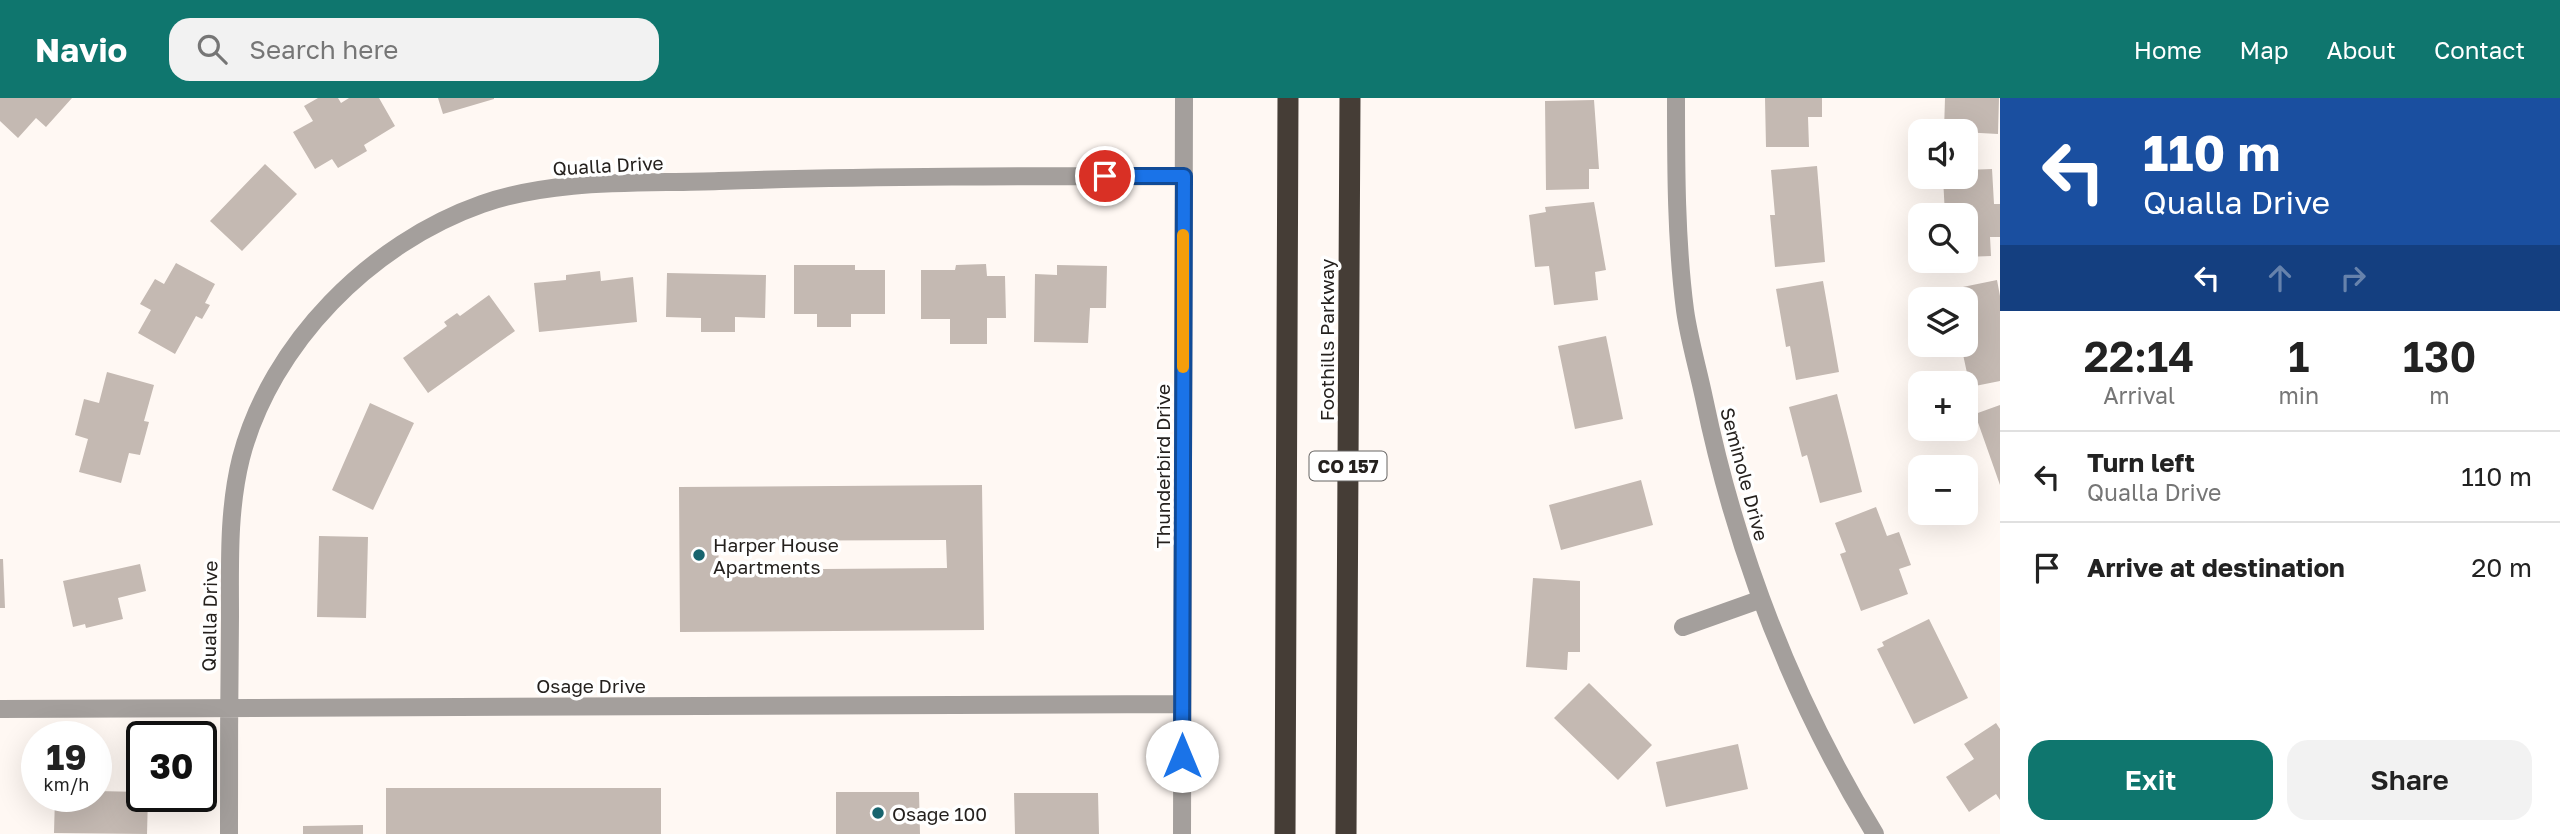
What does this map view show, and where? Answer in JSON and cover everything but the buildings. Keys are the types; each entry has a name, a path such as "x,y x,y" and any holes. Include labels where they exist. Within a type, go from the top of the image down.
{"highway":[{"name":"Foothills Parkway","path":"1285,834 1288,98"},
{"name":"Foothills Parkway","path":"1346,834 1350,98"}],"street":[{"name":"Thunderbird Drive","path":"1182,834 1184,98"},
{"name":"Seminole Drive","path":"1676,98 1676,148 1685,310 1719,473 1759,600 1789,673 1850,792 1875,834"},
{"name":"Qualla Drive","path":"229,834 230,517 241,457 262,399 306,330 363,273 410,238 482,204 558,187 752,180 1184,176"},
{"path":"1683,627 1759,600"},
{"name":"Osage Drive","path":"0,709 1182,704"}],"slow traffic":[{"path":"1183,235 1183,367"}],"place":[{"name":"Harper House Apartments","path":"699,555"},
{"name":"Osage 100","path":"878,813"}],"route":[{"path":"1105,176 1184,176 1182,756"}]}
